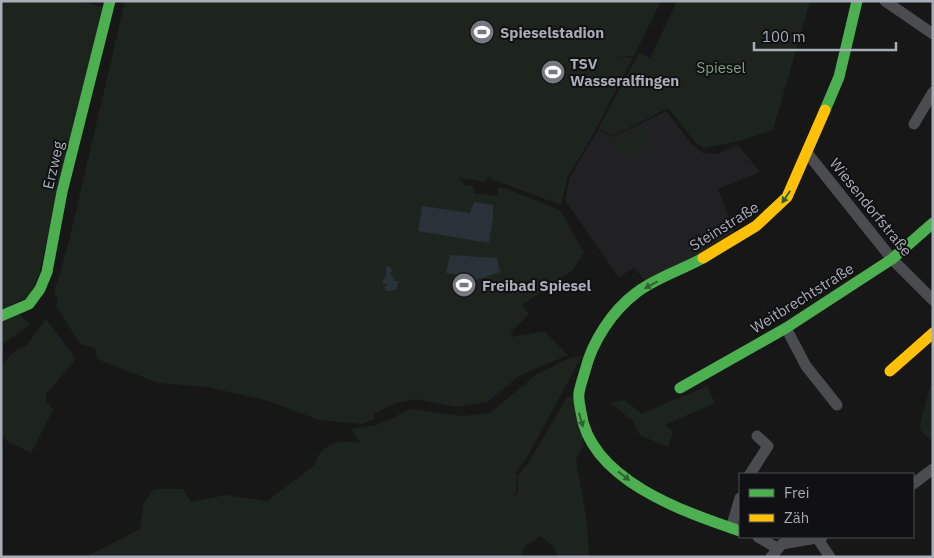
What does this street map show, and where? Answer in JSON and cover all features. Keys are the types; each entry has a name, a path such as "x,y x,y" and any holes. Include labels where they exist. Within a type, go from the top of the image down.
{"street":[{"name":"Erzweg","path":"1,316 29,304 40,289 47,272 68,165 110,1"},
{"name":"Steinstraße","path":"736,529 698,517 640,488 606,461 589,442 578,409 579,385 591,353 620,308 637,292 733,240 776,211 787,197 808,154 839,77 857,1"},
{"path":"886,1 933,34"},
{"path":"914,124 933,92"},
{"name":"Wiesendorfstraße","path":"808,154 892,259 933,300"},
{"name":"Weitbrechtstraße","path":"680,388 786,328 892,259 933,222"},
{"path":"786,328 806,366 837,405"},
{"path":"890,371 901,359 933,333"},
{"path":"751,473 768,446 757,436"},
{"path":"914,483 933,469"},
{"path":"736,529 739,506"},
{"path":"759,538 774,552 789,541 812,538"},
{"path":"820,538 830,557"}],"shaded area":[{"path":"666,111 691,143 703,153 717,154 738,145 760,172 718,189 736,236 647,283 634,267 619,278 565,200 570,177 598,130 613,137"},
{"path":"474,202 493,205 489,243 418,231 422,206 470,213"},
{"path":"450,255 497,258 500,272 464,284 459,275 446,273"},
{"path":"389,266 393,272 390,273 395,281 399,281 396,290 385,291 385,286 389,284 383,284 383,280 386,277 386,267"}],"green space":[{"path":"1,1 77,1 103,7 39,274 29,297 10,305 30,325 1,345"},
{"path":"125,1 661,1 634,56 616,57 633,58 591,138 568,176 561,205 491,179 488,176 486,182 459,178 465,185 474,186 474,193 497,196 498,187 508,189 560,210 584,253 572,271 522,305 529,314 511,332 512,337 544,331 568,355 519,376 487,402 456,407 416,399 396,403 374,414 375,419 362,424 319,420 265,400 207,387 158,383 97,359 95,348 80,344 56,306 58,297 54,294 69,241"},
{"name":"Spiesel","path":"677,1 810,1 773,130 739,141 704,148 695,142 668,108 613,136 598,129 639,53 650,58"},
{"path":"644,128 652,145 623,160 614,143"},
{"path":"46,319 76,359 46,394 46,401 53,410 31,453 8,442 1,434 1,364 18,349 26,346"},
{"path":"582,356 526,459 514,475 517,474 516,492 512,498 518,492 518,475 529,462 567,397 573,397 584,444 576,459 587,522 589,557 558,557 554,547 541,536 525,546 520,557 85,557 140,529 143,504 154,489 183,489 191,502 226,495 267,501 315,465 317,458 326,447 338,442 360,443 351,429 377,425 411,409 463,416 490,413 537,374 570,358"},
{"path":"707,386 715,403 665,425 673,432 668,447 640,435 632,420 610,403 624,400 642,414"},
{"path":"930,386 933,387 933,442 919,429"}],"traffic: fast":[{"path":"1,316 29,304 40,289 47,272 62,192 110,1"},
{"path":"825,110 839,77 857,1"},
{"path":"680,388 786,328 892,259 933,223"},
{"path":"703,258 643,288 627,300 611,318 598,338 588,360 580,388 579,402 588,436 602,457 620,475 667,503 739,531"}],"traffic: slow":[{"path":"703,258 756,226 787,197 825,110"},
{"path":"890,371 933,333"}],"place":[{"name":"Spieselstadion","path":"482,32"},
{"name":"TSV Wasseralfingen","path":"553,72"},
{"name":"Freibad Spiesel","path":"464,285"}]}
